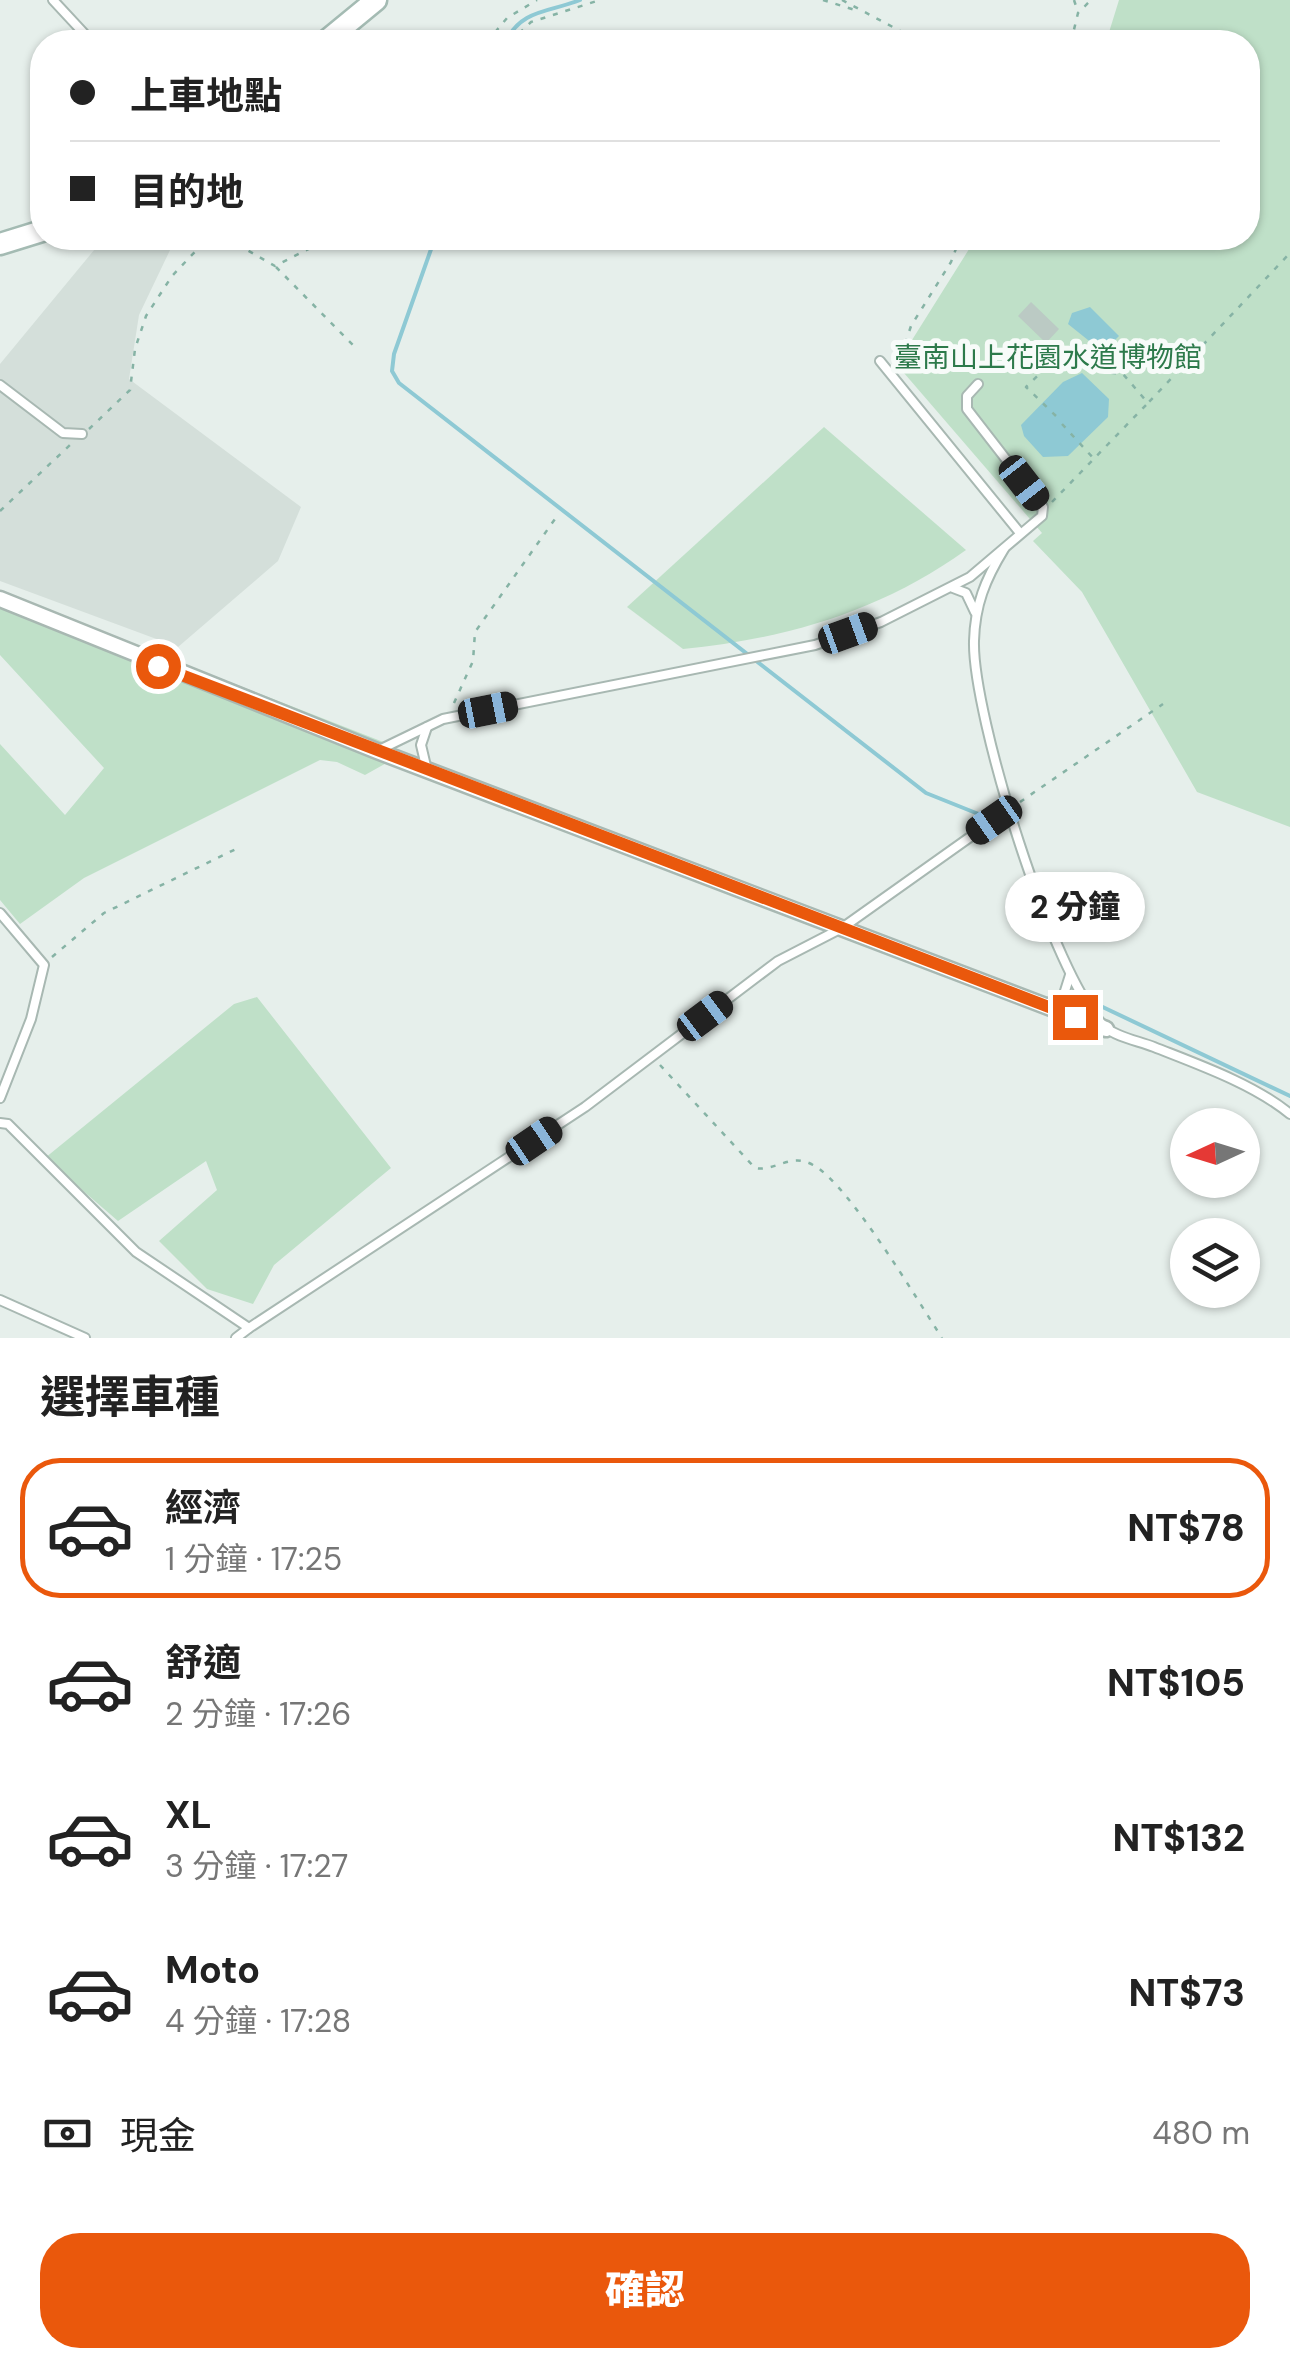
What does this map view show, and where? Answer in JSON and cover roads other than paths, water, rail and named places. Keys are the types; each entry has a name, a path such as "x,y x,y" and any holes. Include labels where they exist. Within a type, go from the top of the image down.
{"main road":[{"path":"340,30 376,0"},
{"path":"0,244 30,235"}],"street":[{"path":"0,599 377,751 1106,1028"}],"lane":[{"path":"53,0 81,30"},
{"path":"880,361 895,374 1020,533"},
{"path":"377,751 453,717 815,645 881,622 970,577 1042,516 1043,507 966,410 967,396 978,384"},
{"path":"0,385 63,433 82,434"},
{"path":"1009,541 983,582 976,614 978,696 1010,808 1070,975 1106,1028 1248,1090 1290,1114"},
{"path":"948,588 966,594 976,614"},
{"path":"428,726 421,745 428,770"},
{"path":"236,1338 508,1158 644,1063 778,961 842,928 1010,808"},
{"path":"0,913 44,966 25,1036 0,1098"},
{"path":"1044,1005 1064,994 1070,975"},
{"path":"0,1123 21,1136 136,1252 249,1328"},
{"path":"0,1300 85,1338"}],"water":[{"path":"1090,307 1119,336 1103,352 1068,324 1072,313"},
{"path":"1082,373 1109,399 1108,417 1068,456 1043,457 1024,436 1021,425 1063,382"}],"waterway":[{"path":"513,30 528,17 580,0"},
{"path":"431,250 394,354 392,371 399,383 926,793 1011,827"},
{"path":"1090,1001 1290,1096"}],"park label":[{"name":"臺南山上花園水道博物館","path":"1048,357"}]}
